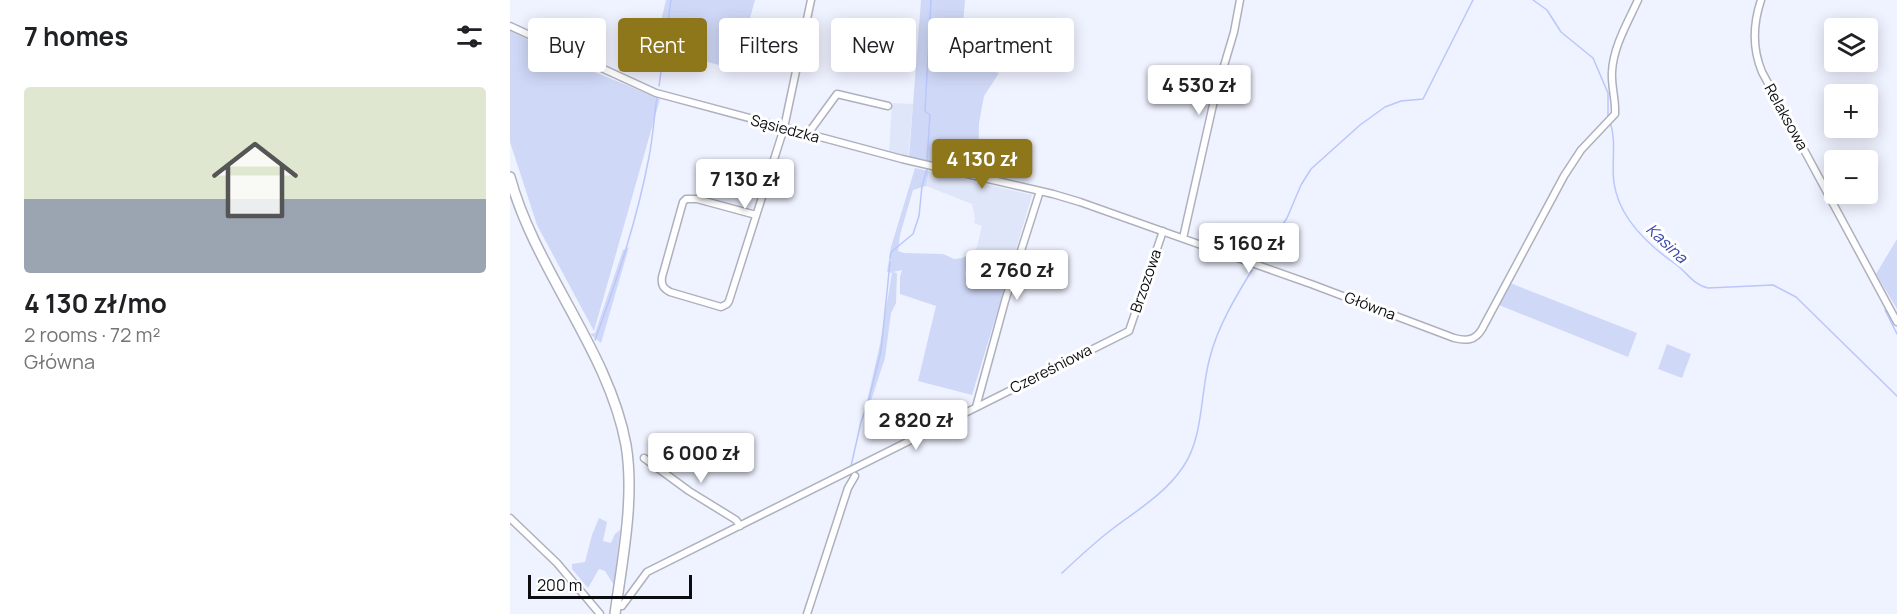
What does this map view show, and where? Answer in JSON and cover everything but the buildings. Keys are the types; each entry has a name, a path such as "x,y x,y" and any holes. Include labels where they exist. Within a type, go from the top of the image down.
{"main road":[{"path":"510,177 514,194 531,234 609,388 621,424 628,460 629,484 615,610"}],"street":[{"path":"756,215 694,198 686,199 683,202 661,283 663,288 721,306 729,301 784,128 811,0"},
{"path":"1183,238 1215,96 1234,32 1240,0"},
{"name":"Główna","path":"915,162 1080,202 1454,338 1473,339 1482,329 1564,176 1581,150 1609,121 1615,111 1611,77 1613,62 1638,0"},
{"name":"Relaksowa","path":"1761,0 1754,41 1762,72 1897,322"},
{"name":"Sąsiedzka","path":"510,26 656,93 915,162"},
{"path":"807,135 837,94 888,106"},
{"path":"975,407 1005,301 1040,191"},
{"name":"Brzozowa","path":"1128,331 1163,231"},
{"name":"Czereśniowa","path":"615,610 622,606 647,572 1128,331"},
{"path":"644,458 689,491 736,520 740,526"},
{"path":"807,614 848,488 855,476"},
{"path":"510,518 552,558 600,614"}],"shaded area":[{"path":"666,0 755,0 750,18 719,18 719,65 707,62 707,18 662,18"},
{"path":"921,0 965,0 964,18 928,18 928,72 999,73 984,96 979,123 978,172 909,157"},
{"path":"510,31 528,40 528,72 595,72 660,99 594,331 537,225 510,142"},
{"path":"892,103 913,104 908,158 889,153"},
{"path":"915,168 929,171 926,186 913,190 900,235 898,251 943,254 954,259 968,255 965,275 1006,283 972,395 918,381 936,306 900,294 902,270 893,272 897,273 896,303 891,313 885,358 868,410 865,410 880,344 892,273 887,272 891,247"},
{"path":"929,171 1032,195 1006,283 970,275 982,226 974,223 972,204 926,186"},
{"path":"1897,239 1897,309 1876,274"},
{"path":"629,247 601,343 590,334 595,333 623,250"},
{"path":"1510,283 1637,333 1628,357 1499,305"},
{"path":"1667,344 1691,354 1682,378 1658,369"},
{"path":"599,518 607,522 603,541 611,543 615,534 620,530 614,585 605,571 599,569 588,588 572,569 572,564 585,562"}],"waterway":[{"path":"659,86 671,0"},
{"path":"927,161 930,115 925,111 931,0"},
{"path":"1258,261 1287,218 1301,185 1311,169 1360,125 1385,107 1401,101 1423,99 1473,0"},
{"name":"Kasina","path":"1533,0 1547,10 1561,32 1593,58 1608,93 1608,118"},
{"path":"595,340 619,272 639,204 650,150 657,97"},
{"name":"Kasina","path":"1610,122 1613,137 1613,175 1617,196 1628,219 1644,239 1694,281 1708,288 1773,285 1796,297 1897,396"},
{"path":"890,258 891,252 913,234 919,216 922,186 927,169"},
{"path":"851,466 881,351 890,262"},
{"path":"1062,573 1105,535 1159,494 1183,467 1195,442 1213,346 1228,312 1252,270"},
{"path":"1885,310 1897,334"}]}
